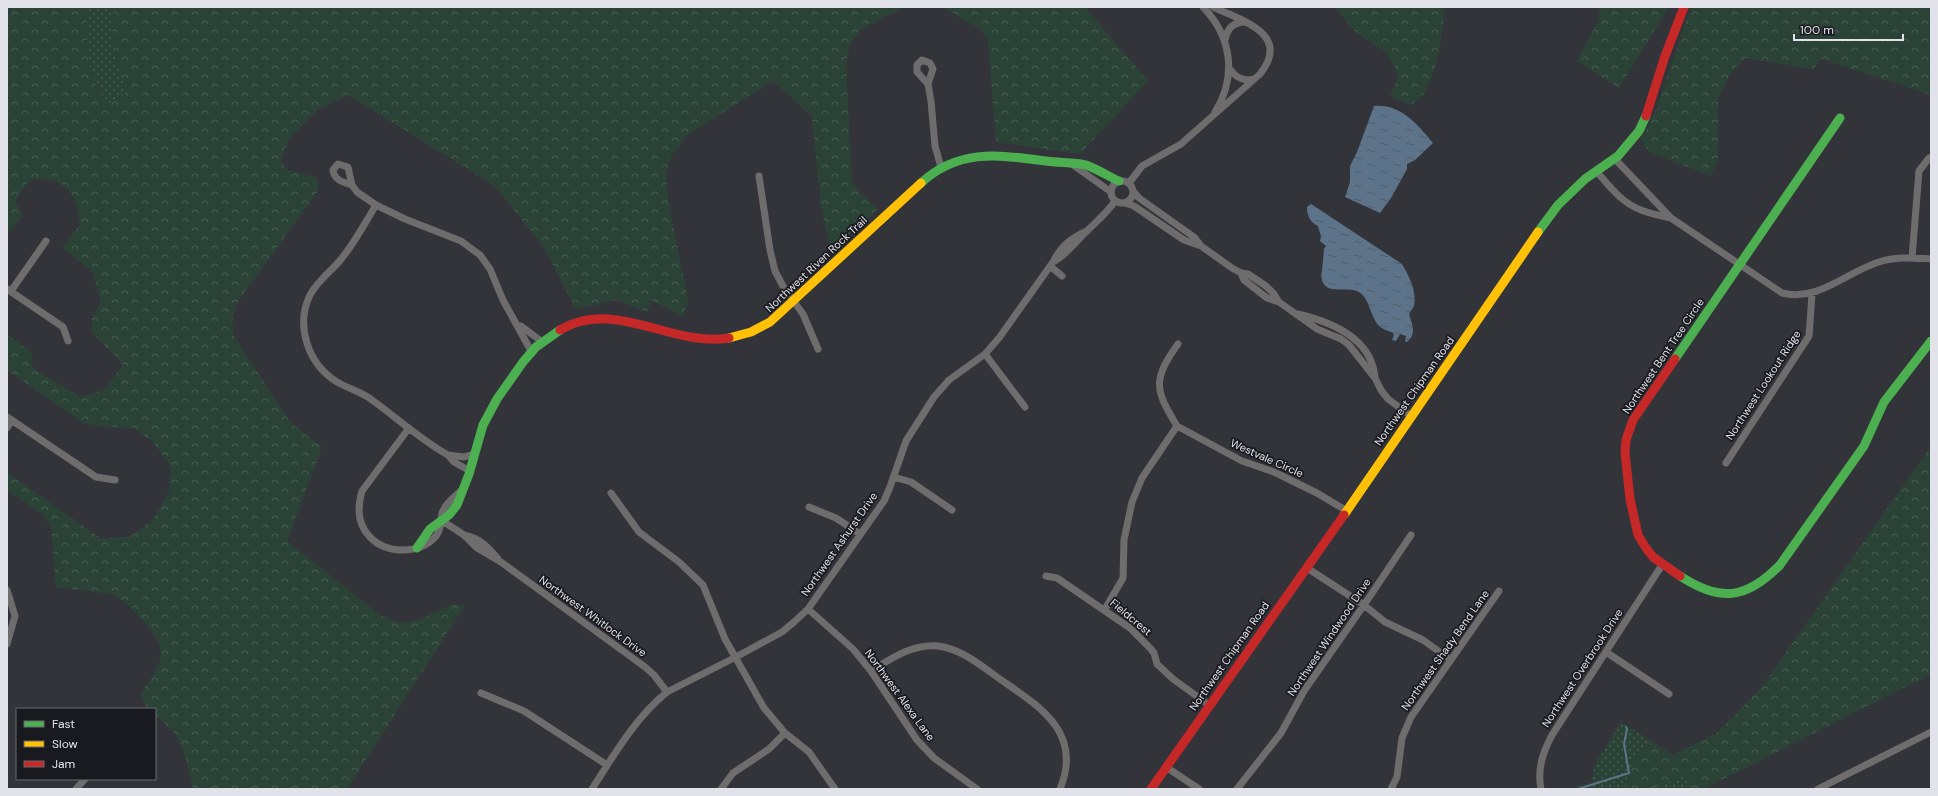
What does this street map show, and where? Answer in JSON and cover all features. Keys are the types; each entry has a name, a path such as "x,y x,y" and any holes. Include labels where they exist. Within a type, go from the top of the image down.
{"street":[{"path":"1203,7 1212,16 1225,40 1229,52 1230,69 1224,95 1210,118"},
{"path":"1201,246 1194,237 1139,198 1129,183 1142,166 1181,144 1266,67 1270,49 1269,43 1263,33 1249,23 1213,7"},
{"name":"Northwest Chipman Road","path":"1151,789 1347,511 1535,236 1558,205 1580,184 1614,159 1627,147 1644,121 1665,56 1684,7"},
{"path":"1225,40 1228,30 1234,24 1238,22 1249,23"},
{"path":"1230,69 1235,75 1243,80 1254,79"},
{"path":"928,84 932,101 935,146 941,167"},
{"name":"Northwest Bent Tree Circle","path":"1840,118 1633,420 1627,437 1625,453 1636,529 1646,549 1662,565 1695,586 1711,592 1738,592 1764,581 1780,564 1864,446 1884,402 1931,341"},
{"name":"Northwest Riven Rock Trail","path":"417,548 430,529 455,510 470,471 486,419 521,363 541,341 557,330 571,324 607,318 642,324 693,340 713,341 732,339 752,332 770,322 794,301 923,181 941,167 963,158 986,154 1088,166 1119,181 1129,183"},
{"path":"1912,258 1919,171 1929,158"},
{"path":"1614,159 1671,218 1740,265 1782,292 1788,294 1812,294 1877,262 1890,258 1931,259"},
{"name":"Northwest Riven Rock Trail","path":"1073,165 1111,192 1116,201"},
{"path":"1597,172 1618,196 1631,206 1642,211 1671,218"},
{"path":"759,176 773,263 779,280 803,314 818,349"},
{"path":"1111,192 1113,186 1119,181"},
{"path":"352,185 357,192 376,205 405,219 461,241 480,255 490,269 503,300 532,351"},
{"path":"1125,203 1132,198 1133,191"},
{"path":"1116,201 1134,206 1184,240 1201,246 1241,273 1248,274 1266,286 1279,302 1295,313 1313,317 1349,335 1370,355 1374,366 1375,378 1381,390 1388,399 1412,416"},
{"name":"Northwest Ashurst Drive","path":"592,789 644,713 668,692 782,632 808,609 884,501 906,441 940,388 966,366 985,354 999,338 1052,264 1058,252 1071,238 1087,231 1105,216 1116,201"},
{"path":"376,205 341,259 313,289 306,309 304,332 306,344 313,358 324,372 338,382 367,396 448,455 454,462 470,471"},
{"path":"46,241 9,290 63,327 68,341"},
{"path":"1052,264 1062,276"},
{"name":"Northwest Lookout Ridge","path":"1726,462 1809,336 1812,294"},
{"path":"517,324 541,341"},
{"path":"1105,609 1123,578 1124,540 1132,502 1142,478 1177,426 1162,401 1160,385 1161,372 1168,358 1178,344"},
{"path":"985,354 1025,407"},
{"path":"7,428 10,418 96,477 116,480"},
{"name":"Westvale Circle","path":"1177,426 1242,461 1274,472 1317,493 1347,511"},
{"path":"409,428 366,484 360,496 358,510 365,532 377,543 397,550 417,548"},
{"path":"448,455 464,457 474,454"},
{"path":"894,477 911,482 952,510"},
{"path":"611,493 639,532 679,562 703,585 726,639 764,708 785,733 809,752 835,789"},
{"path":"809,507 836,518 860,534"},
{"name":"Northwest Whitlock Drive","path":"441,520 464,535 477,548 501,562 645,667 654,675 668,692"},
{"name":"Northwest Windwood Drive","path":"1236,789 1281,733 1304,691 1411,535"},
{"name":"Northwest Overbrook Drive","path":"1541,789 1540,768 1543,754 1552,735 1662,565"},
{"path":"1307,568 1364,605 1385,622 1423,640 1451,660"},
{"name":"Fieldcrest","path":"1046,576 1057,578 1105,609 1141,637 1154,653 1157,664 1173,679 1209,705"},
{"path":"7,590 15,616 7,644"},
{"name":"Northwest Shady Bend Lane","path":"1391,789 1397,777 1402,738 1411,717 1499,591"},
{"name":"Northwest Alexa Lane","path":"808,609 853,649 871,671 926,750 943,766 976,789"},
{"path":"871,671 897,655 914,647 932,646 948,648 968,657 1041,708 1055,723 1065,747 1065,771 1060,789"},
{"path":"1606,652 1669,694"},
{"path":"481,693 524,711 607,766"},
{"path":"1818,789 1931,732"},
{"path":"721,789 733,773 769,749 785,733"},
{"path":"1166,767 1199,789"},
{"path":"76,789 84,780"}],"green space":[{"path":"7,7 88,7 88,58 94,80 108,104 128,91 119,69 114,50 114,7 904,7 860,30 850,44 846,64 852,181 860,193 878,209 831,251 821,207 812,116 773,81 686,136 672,155 666,172 668,200 688,300 683,317 651,300 647,312 616,300 576,309 544,248 495,186 348,95 317,110 288,140 281,161 287,170 318,178 318,191 237,303 232,322 234,336 290,422 322,447 287,541 379,614 398,623 418,620 453,604 465,605 347,789 193,789 185,757 178,739 165,723 156,717 156,708 148,708 143,702 141,693 153,675 161,654 160,646 150,628 126,603 118,598 97,592 56,587 51,526 41,513 7,490 7,473 102,539 131,536 153,520 169,492 171,467 154,443 134,428 104,427 83,423 7,370 7,334 31,352 33,368 80,397 104,390 123,365 92,332 92,318 101,302 93,272 62,248 80,224 78,209 69,190 58,182 47,179 37,179 29,182 15,202 23,216 7,233"},
{"path":"88,7 114,7 113,40 119,70 128,91 108,104 94,79 88,57"},
{"path":"942,7 1085,7 1148,81 1080,154 996,142 988,40 979,28"},
{"path":"1335,7 1445,7 1441,41 1436,64 1428,86 1420,98 1411,105 1390,96 1398,77 1394,65 1385,51 1355,32"},
{"path":"1600,7 1669,7 1619,88 1577,61 1598,21"},
{"path":"1693,7 1931,7 1931,95 1821,59 1814,69 1745,58 1730,74 1718,99 1718,157 1711,176 1649,152 1641,140 1657,108 1687,17"},
{"path":"1931,446 1931,674 1704,789 1690,789 1689,773 1653,789 1625,789 1635,758 1650,740 1673,755 1718,732 1761,688"},
{"path":"1621,722 1650,740 1635,758 1625,789 1567,789 1592,783 1594,766"},
{"path":"1690,773 1690,789 1653,789"}],"water":[{"path":"1374,106 1392,108 1408,117 1433,143 1415,160 1407,164 1407,169 1391,198 1380,213 1345,197 1350,182 1350,166 1357,152"},
{"path":"1311,204 1402,264 1410,279 1415,300 1414,306 1409,314 1413,332 1412,336 1407,342 1405,341 1406,336 1400,334 1396,341 1392,340 1394,335 1393,333 1379,326 1366,299 1359,292 1355,290 1331,289 1323,283 1321,276 1324,249 1326,246 1320,241 1321,237 1318,226 1311,221 1308,216 1307,207"}],"waterway":[{"path":"1578,789 1629,773 1624,744 1627,729 1626,727"}],"traffic: fast":[{"path":"1538,232 1558,205 1585,179 1618,156 1639,131 1646,116"},
{"path":"1675,359 1840,118"},
{"path":"921,183 935,172 950,164 965,159 996,156 1086,165 1119,181"},
{"path":"417,548 430,529 449,515 457,505 469,474 483,425 497,399 523,362 536,347 560,330"},
{"path":"1680,576 1708,590 1720,593 1744,591 1768,577 1780,565 1864,446 1884,402 1931,341"}],"traffic: slow":[{"path":"729,338 751,332 770,322 921,183"},
{"path":"1344,515 1538,232"}],"traffic: jam":[{"path":"1646,116 1665,56 1684,7"},
{"path":"560,330 580,321 601,319 644,325 687,336 708,339 729,338"},
{"path":"1675,359 1633,420 1626,440 1625,453 1630,499 1638,535 1653,557 1680,576"},
{"path":"1151,789 1344,515"}]}
